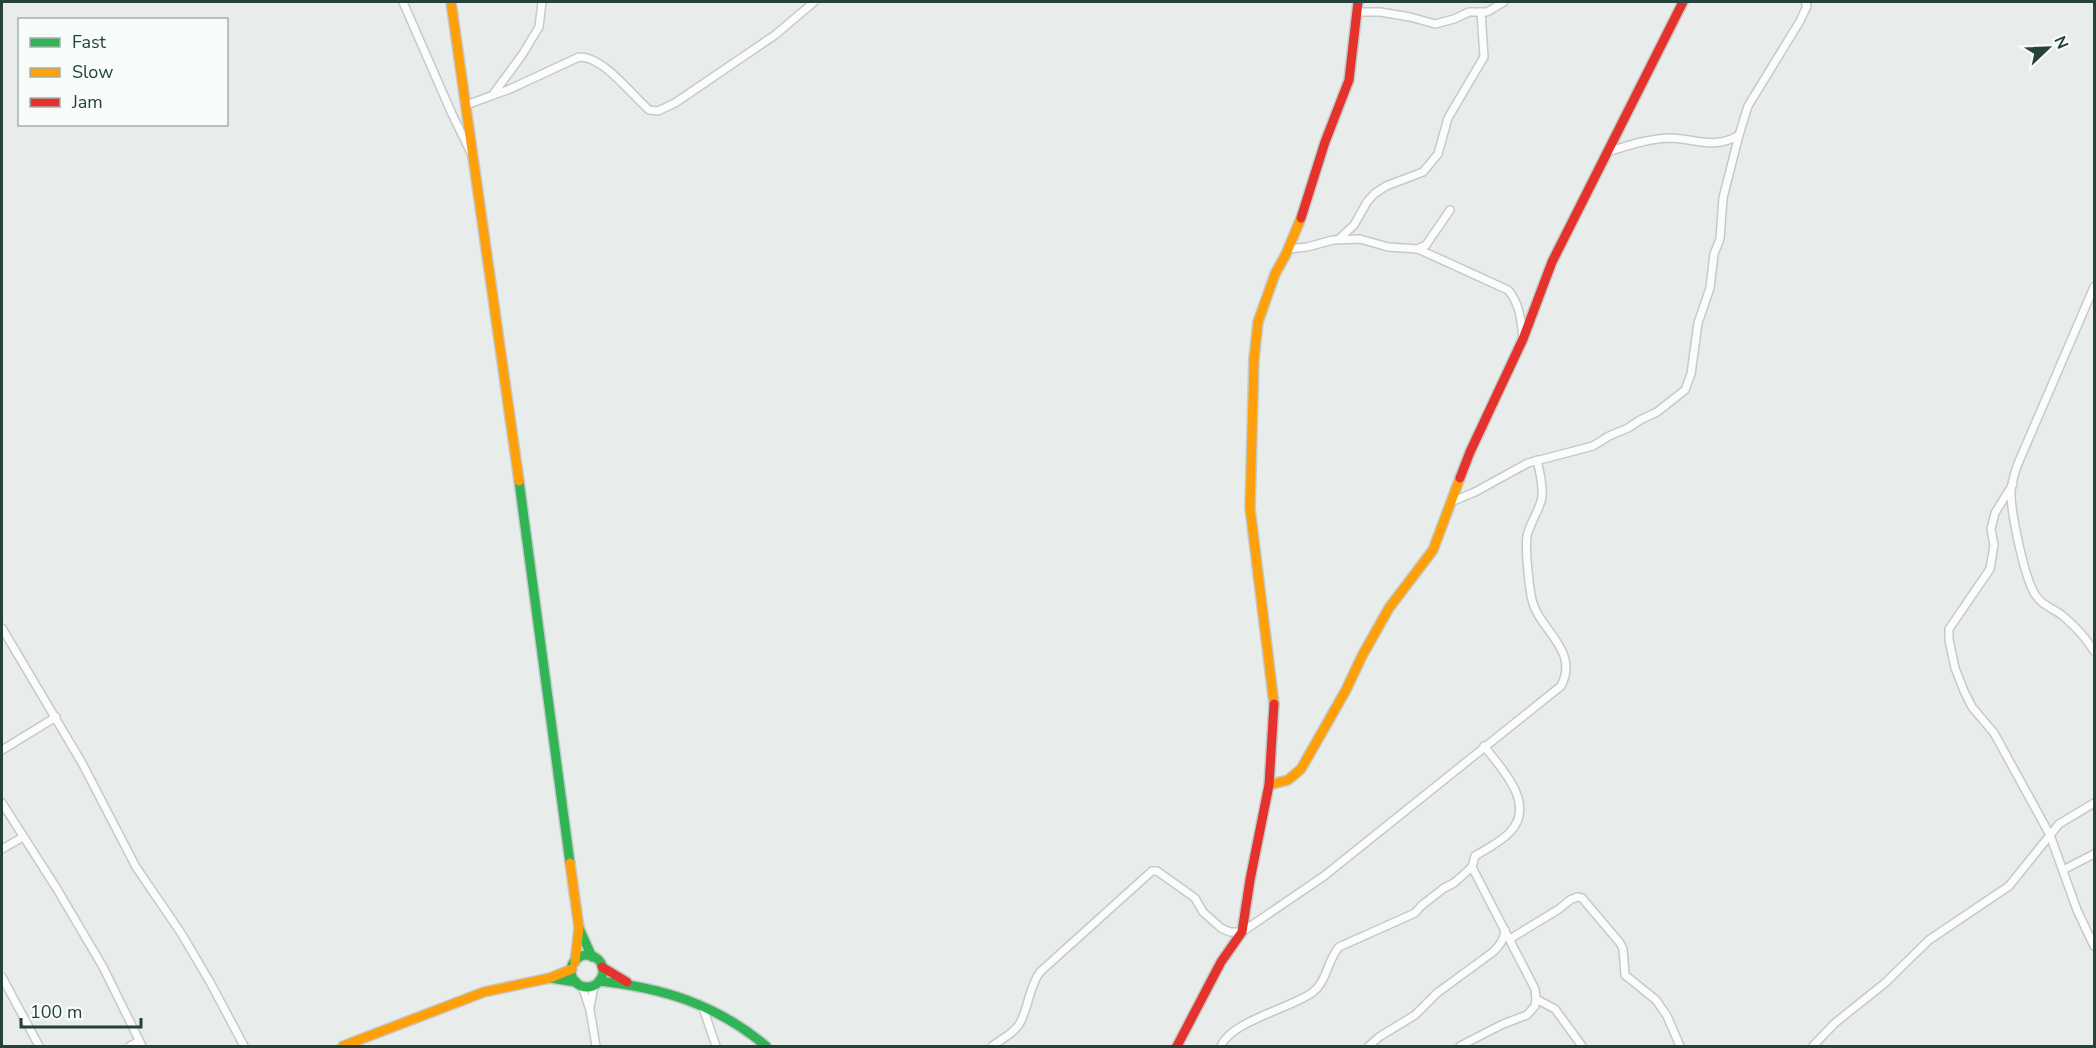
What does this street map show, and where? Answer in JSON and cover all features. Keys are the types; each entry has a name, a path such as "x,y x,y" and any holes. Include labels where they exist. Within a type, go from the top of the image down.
{"street":[{"path":"403,2 473,157"},
{"path":"451,2 542,645 579,927 592,957"},
{"path":"492,95 522,55 539,27 542,2"},
{"path":"466,105 579,57 588,56 604,66 649,110 658,111 675,103 738,61 775,35 814,2"},
{"path":"1242,932 1269,785 1274,732 1273,690 1250,508 1254,359 1258,322 1275,274 1306,206 1331,123 1349,80 1353,62 1358,2"},
{"path":"1357,12 1380,12 1434,24 1455,19 1469,12 1487,12 1504,2"},
{"path":"1269,785 1288,780 1301,770 1389,608 1433,550 1470,452 1523,339 1552,262 1683,2"},
{"path":"1451,502 1537,460 1593,446 1657,412 1685,390 1691,374 1698,323 1710,288 1714,254 1720,239 1723,198 1739,135 1748,106 1804,13 1807,6 1805,2"},
{"path":"1339,239 1354,225 1374,194 1386,186 1423,172 1438,154 1449,118 1484,57 1480,12"},
{"path":"1607,152 1644,142 1671,138 1721,143 1739,135"},
{"path":"1418,249 1426,244 1450,210"},
{"path":"1288,249 1339,239 1360,239 1388,247 1418,249 1508,290 1515,298 1519,309 1523,339"},
{"path":"2094,287 2017,466 2011,493 2015,529 2030,584 2036,597 2047,607 2062,615 2088,640 2094,651"},
{"path":"1177,1047 1221,962 1242,932 1324,876 1561,686 1567,675 1562,649 1555,636 1541,620 1532,601 1527,554 1527,536 1542,498 1537,460"},
{"path":"2013,483 1995,513 1990,529 1994,545 1990,569 1949,629 1949,640 1955,668 1964,691 1972,707 1994,733 2050,835 2077,910 2094,946"},
{"path":"2,628 56,717 136,867 198,962 244,1047"},
{"path":"2,646 9,641"},
{"path":"2,750 56,717"},
{"path":"1221,1047 1223,1041 1234,1032 1312,993 1321,985 1332,956 1339,947 1415,913 1472,867 1475,856 1510,832 1516,822 1519,801 1514,786 1484,746"},
{"path":"2,803 57,888 103,967 140,1044 130,1047"},
{"path":"1813,1047 1835,1023 1885,983 1929,940 2009,886 2059,824 2094,803"},
{"path":"2,849 23,837"},
{"path":"2063,870 2094,854"},
{"path":"1460,1047 1503,1024 1527,1015 1535,1006 1536,999 1535,989 1472,867"},
{"path":"992,1047 1014,1031 1021,1022 1033,982 1041,972 1152,871 1156,871 1195,898 1203,912 1221,928 1230,932 1242,932"},
{"path":"1510,939 1570,900 1577,897 1582,898 1620,943 1623,949 1625,975 1656,1000 1680,1047"},
{"path":"579,927 572,976 579,984 590,1010 596,1047"},
{"path":"1369,1047 1379,1037 1415,1015 1437,993 1492,952 1504,938 1505,930"},
{"path":"343,1047 484,992 549,978 573,965 583,956 597,959 602,967 629,984"},
{"path":"590,1010 597,983 602,977 602,967"},
{"path":"2,976 39,1047"},
{"path":"549,978 579,984 629,984 669,993 702,1005 752,1033 766,1047"},
{"path":"1536,999 1555,1009 1582,1047"},
{"path":"702,1005 716,1047"}],"traffic: fast":[{"path":"519,481 570,863"},
{"path":"579,928 592,957"},
{"path":"587,955 598,960 603,971 598,982 587,987 576,982 571,971 576,960 587,955"},
{"path":"550,978 576,982"},
{"path":"599,981 645,988 688,1000 728,1019 766,1046"}],"traffic: slow":[{"path":"451,2 519,481"},
{"path":"1274,704 1250,508 1254,359 1258,322 1275,274 1301,218"},
{"path":"1269,785 1288,780 1301,769 1389,608 1433,550 1460,478"},
{"path":"570,863 579,928 575,962"},
{"path":"343,1046 484,992 550,978 572,969"}],"traffic: jam":[{"path":"1301,218 1325,142 1349,80 1358,2"},
{"path":"1460,478 1523,339 1552,262 1683,2"},
{"path":"1177,1046 1221,962 1242,932 1269,785 1274,704"},
{"path":"602,967 627,982"}]}
